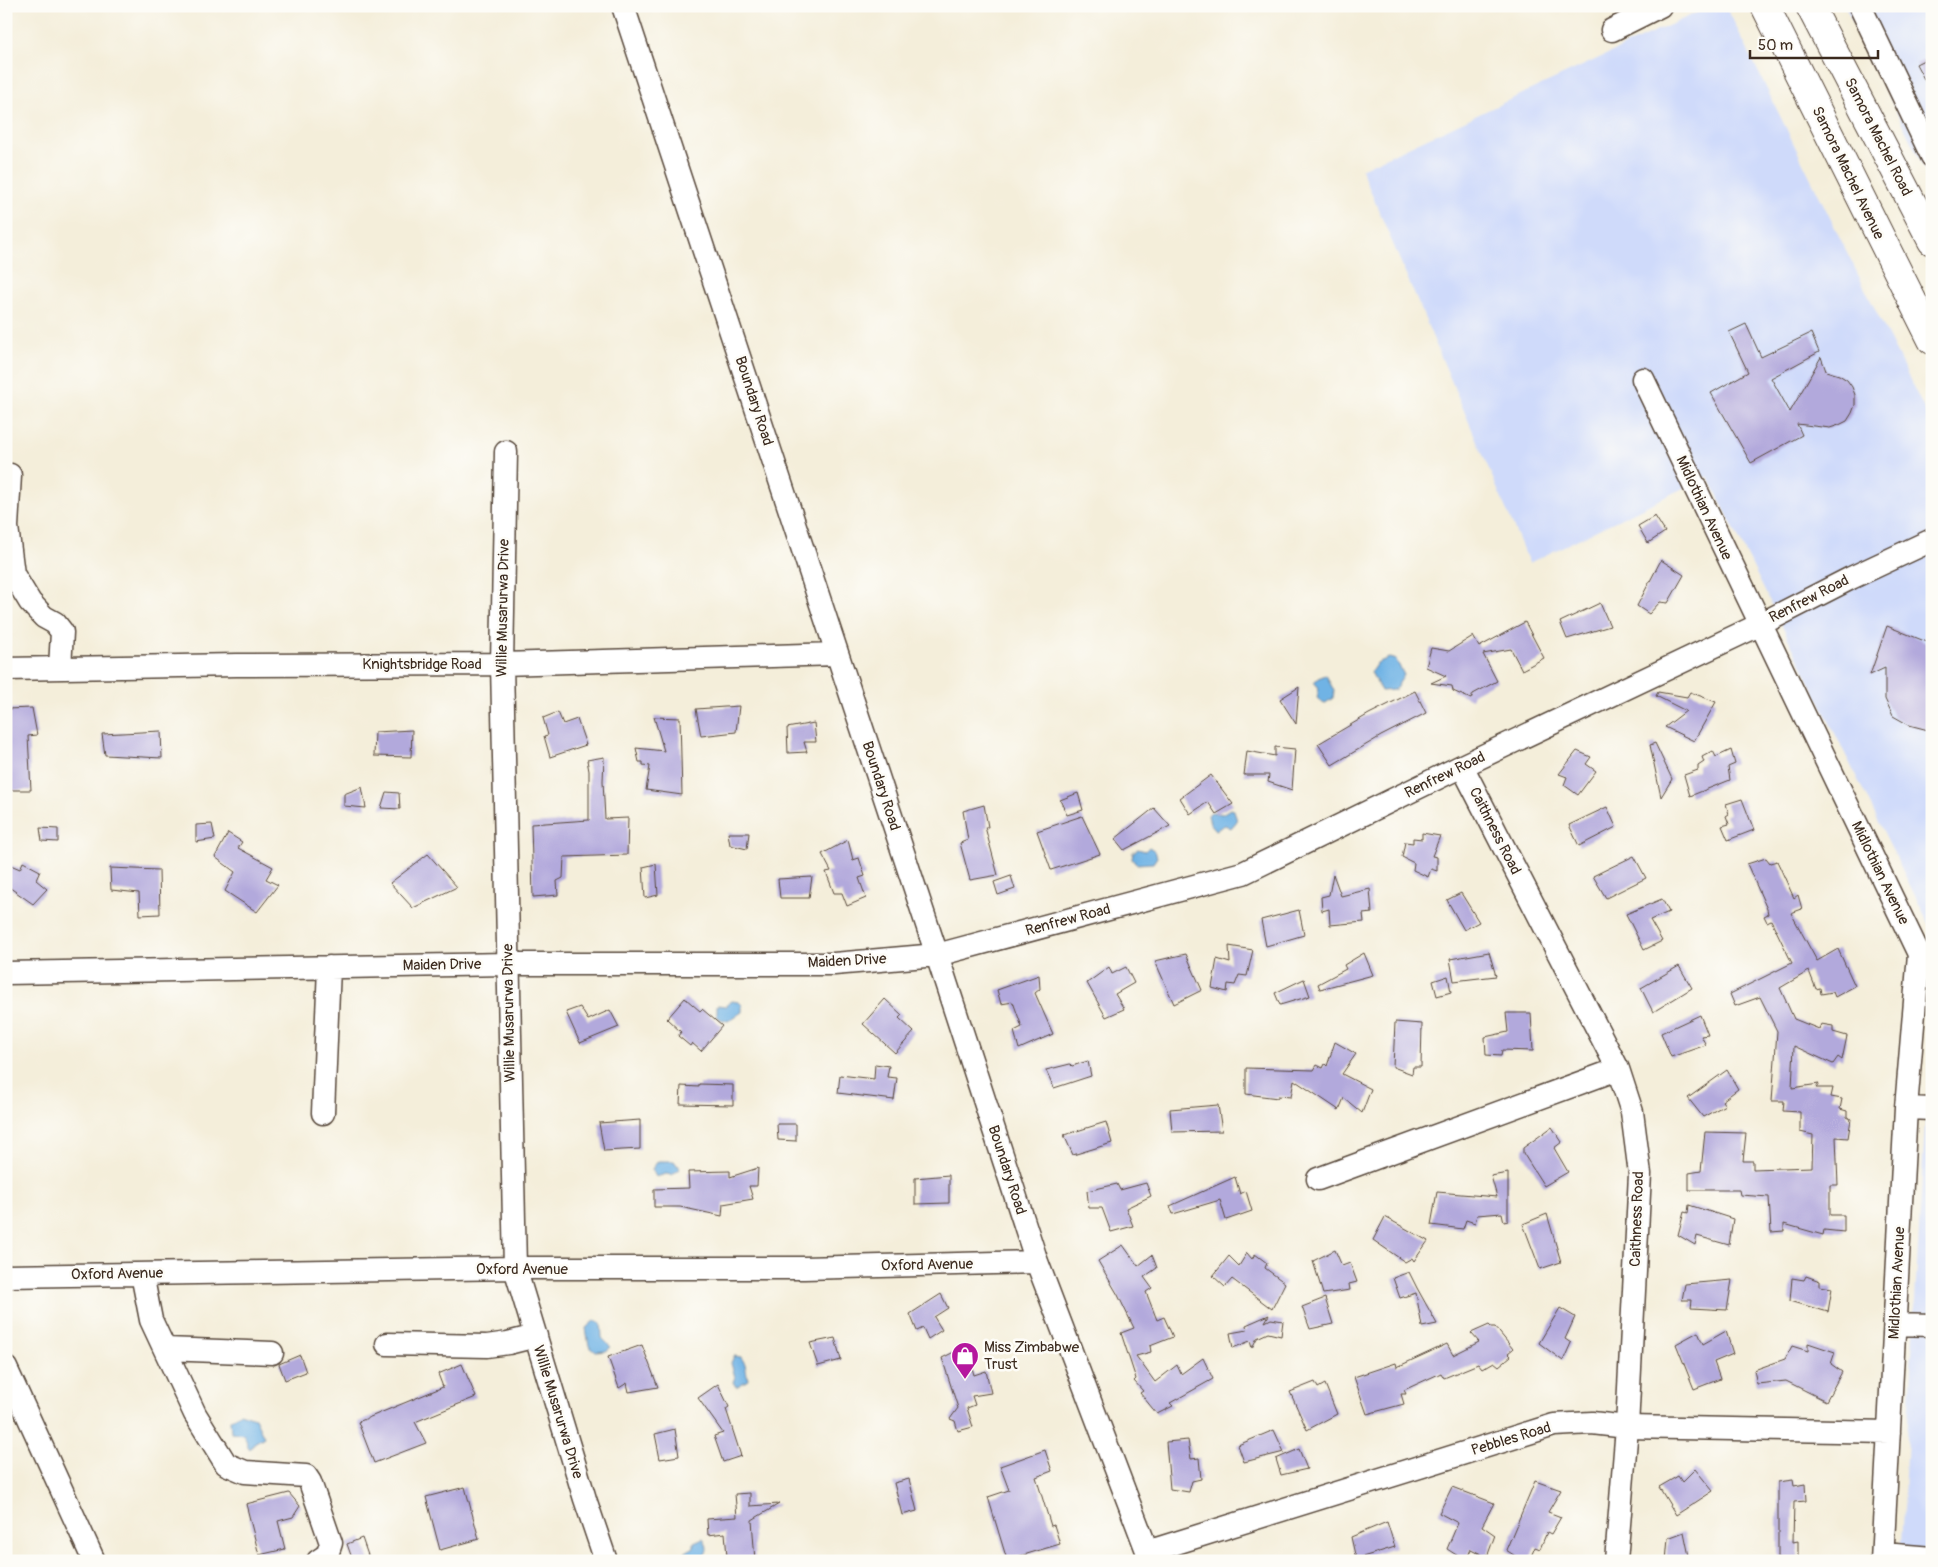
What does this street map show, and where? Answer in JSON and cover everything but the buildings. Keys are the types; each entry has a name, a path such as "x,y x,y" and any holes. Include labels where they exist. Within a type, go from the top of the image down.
{"highway":[{"name":"Samora Machel Avenue","path":"1765,6 1932,340"},
{"name":"Samora Machel Road","path":"1810,6 1932,241"}],"street":[{"name":"Boundary Road","path":"623,6 1037,1262 1149,1556"},
{"path":"1612,30 1660,6"},
{"path":"1860,6 1932,156"},
{"name":"Midlothian Avenue","path":"1642,379 1759,625 1926,954 1906,1108 1882,1557"},
{"name":"Willie Musarurwa Drive","path":"506,452 502,664 515,1268 585,1499 606,1561"},
{"path":"10,474 7,527 13,574 30,602 44,617 55,623 62,632 60,668"},
{"name":"Renfrew Road","path":"937,955 1243,873 1932,540"},
{"name":"Knightsbridge Road","path":"6,669 237,665 502,664 837,654"},
{"name":"Caithness Road","path":"1462,766 1618,1069 1632,1112 1640,1174 1627,1427 1616,1561"},
{"name":"Maiden Drive","path":"6,973 508,964 834,964 937,955"},
{"path":"323,1113 329,967"},
{"path":"1318,1179 1618,1069"},
{"path":"1906,1108 1932,1109"},
{"name":"Oxford Avenue","path":"6,1276 515,1268 804,1268 1037,1262"},
{"path":"142,1274 151,1320 195,1414 226,1464 245,1472 306,1476 310,1482 331,1542 327,1555 318,1561"},
{"path":"1895,1324 1932,1325"},
{"path":"387,1344 487,1346 536,1336"},
{"path":"165,1349 272,1353"},
{"path":"6,1368 94,1561"},
{"name":"Pebbles Road","path":"1149,1556 1554,1425 1592,1423 1627,1427 1889,1432"},
{"path":"1882,1557 1932,1558"}],"shaded area":[{"path":"1711,6 1726,6 1932,425 1932,930 1708,476 1529,563 1361,169"},
{"path":"1845,6 1932,6 1932,185"},
{"path":"1932,1004 1932,1561 1900,1561"}],"water":[{"path":"1389,658 1396,660 1404,675 1395,690 1381,691 1371,672 1377,663"},
{"path":"1326,675 1334,691 1333,698 1324,704 1317,698 1319,688 1314,682"},
{"path":"1230,809 1234,810 1237,821 1231,828 1225,825 1216,830 1210,823 1208,815 1211,812 1222,814"},
{"path":"1149,847 1155,851 1157,857 1153,863 1136,864 1132,859 1133,852 1138,849 1145,851"},
{"path":"732,1001 739,1002 742,1005 742,1012 728,1021 722,1020 717,1016 717,1005 726,1006"},
{"path":"658,1161 674,1161 680,1169 672,1175 666,1174 656,1177 652,1169"},
{"path":"595,1320 601,1323 602,1338 611,1347 606,1351 596,1352 589,1346 586,1328"},
{"path":"734,1356 741,1357 745,1364 748,1380 736,1387 733,1382 735,1377 731,1363"},
{"path":"240,1413 255,1418 264,1437 254,1443 250,1449 243,1434 231,1432 230,1420"},
{"path":"703,1538 707,1548 704,1555 696,1560 685,1561 683,1559 684,1553 694,1547 694,1542"}],"place":[{"name":"Miss Zimbabwe Trust","path":"965,1380"}]}
